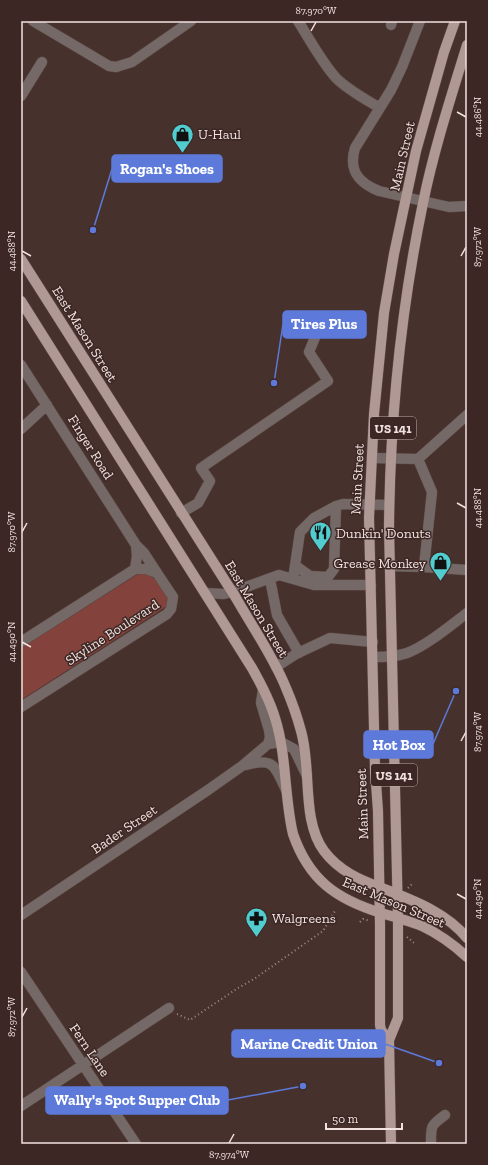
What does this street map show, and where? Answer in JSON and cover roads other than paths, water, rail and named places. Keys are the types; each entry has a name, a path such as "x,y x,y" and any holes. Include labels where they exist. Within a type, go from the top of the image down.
{"main road":[{"name":"Main Street","path":"389,1040 381,1030 380,1025 380,913 378,811 375,769 370,504 374,414 384,313 394,254 418,144 444,52 455,21"},
{"name":"Main Street","path":"391,1144 389,1040 398,1018 398,918 390,566 390,459 398,366 404,319 423,202 445,116 467,45"},
{"name":"East Mason Street","path":"21,259 232,592 276,667 286,687 302,733 308,777 311,820 318,842 332,860 350,875 429,909 454,924 467,938"},
{"name":"East Mason Street","path":"21,301 252,668 264,690 275,717 281,742 293,834 298,848 308,866 320,881 338,895 354,903 421,926 438,934 448,940 467,957"}],"street":[{"path":"33,21 109,66 116,67 132,62 191,21"},
{"path":"298,21 328,68 337,79 380,108"},
{"path":"420,21 402,67 391,90 354,148 352,156 354,170 358,177 369,187 379,191 449,207 467,206"},
{"path":"21,96 42,62"},
{"path":"181,513 198,502 210,481 201,468 328,381 309,352 316,335"},
{"name":"Finger Road","path":"21,365 136,545 144,553 157,573"},
{"path":"21,430 47,405"},
{"path":"372,458 418,459 467,415"},
{"path":"418,459 432,492 424,567"},
{"path":"293,579 300,532 314,518 336,506 348,503 389,506"},
{"path":"296,566 310,576 328,577 334,569 336,506"},
{"path":"135,569 137,556 136,545"},
{"path":"390,566 467,570"},
{"path":"21,642 135,569 146,569 157,573"},
{"name":"Skyline Boulevard","path":"21,707 167,614 171,609 173,597 157,573"},
{"path":"205,593 224,594 279,575 314,585 371,585"},
{"path":"270,579 277,615 299,652"},
{"path":"373,657 392,656 407,653 419,647 467,613"},
{"path":"276,667 299,652 330,638 373,642"},
{"path":"264,690 261,703 269,730 270,737 268,744 281,742 294,750 308,777"},
{"name":"Bader Street","path":"21,915 242,766 268,744"},
{"name":"Bader Street","path":"242,766 258,762 266,762 276,768 288,792"},
{"name":"Fern Lane","path":"21,972 136,1144"},
{"path":"21,1106 168,1008"},
{"path":"431,1144 432,1126 445,1116"}],"place":[{"name":"U-Haul","path":"182,154"},
{"name":"Rogan's Shoes","path":"93,230"},
{"name":"Tires Plus","path":"274,383"},
{"name":"Dunkin' Donuts","path":"320,552"},
{"name":"Grease Monkey","path":"441,582"},
{"name":"Hot Box","path":"456,691"},
{"name":"Walgreens","path":"256,938"},
{"name":"Marine Credit Union","path":"439,1063"},
{"name":"Wally's Spot Supper Club","path":"303,1086"}]}
